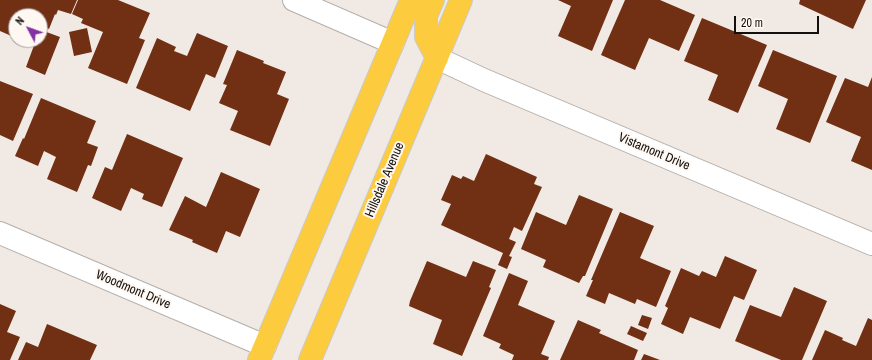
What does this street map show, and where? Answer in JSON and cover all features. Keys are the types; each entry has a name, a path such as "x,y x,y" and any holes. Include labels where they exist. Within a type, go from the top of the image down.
{"highway":[{"path":"262,353 411,0"},
{"path":"433,0 426,16 426,36 437,58"},
{"name":"Hillsdale Avenue","path":"310,360 461,0"}],"street":[{"path":"294,0 393,43"},
{"name":"Vistamont Drive","path":"437,58 484,80 872,244"},
{"name":"Woodmont Drive","path":"0,233 262,353"}],"building":[{"path":"0,0 77,0 71,14 58,10 49,29 48,8 8,8 8,34 0,31"},
{"path":"78,0 118,0 150,13 139,38 145,40 127,84 88,68 103,32 81,23 83,19 72,14"},
{"path":"558,0 613,0 592,51 558,36 571,6"},
{"path":"625,0 660,0 695,15 679,51 649,38 635,70 601,55"},
{"path":"800,0 866,0 853,29 799,4"},
{"path":"702,18 767,45 738,113 708,100 718,75 684,61"},
{"path":"87,28 92,52 74,56 69,32"},
{"path":"48,33 60,37 45,75 26,67 33,48 48,48"},
{"path":"197,33 228,46 215,78 206,74 190,111 136,88 157,38 176,47 174,51 187,56"},
{"path":"237,50 264,61 263,63 286,72 277,94 289,99 270,146 230,130 238,111 219,103 227,85 223,84"},
{"path":"773,50 837,76 810,143 776,129 788,99 758,86"},
{"path":"872,77 872,170 851,161 861,137 826,122 845,78 868,87"},
{"path":"0,81 33,94 13,141 0,135"},
{"path":"41,98 96,121 87,143 98,147 91,166 88,165 77,192 47,179 56,157 44,151 38,166 15,156 23,138 24,139"},
{"path":"127,134 183,158 162,207 142,199 144,194 131,188 121,211 92,198 105,167 112,170"},
{"path":"486,154 537,177 534,184 542,187 522,231 514,227 509,239 516,242 509,256 512,257 507,269 498,265 503,253 441,225 451,204 441,200 452,175 461,179 463,176 474,181"},
{"path":"221,172 260,189 240,237 226,231 217,253 192,242 193,240 169,230 185,196 206,207"},
{"path":"579,195 613,209 585,276 583,276 579,283 543,267 546,260 521,249 536,212 566,225"},
{"path":"620,212 654,226 640,258 671,271 656,307 637,299 635,304 609,293 605,304 586,296 593,280 591,280"},
{"path":"725,256 757,270 744,300 734,296 720,329 690,317 683,334 661,324 668,308 665,306 681,268 699,276 702,271 716,277"},
{"path":"427,261 466,277 473,261 496,270 489,287 491,288 462,356 433,344 442,320 409,306"},
{"path":"509,273 528,281 518,305 555,321 541,354 549,357 548,360 512,360 514,355 499,348 501,344 483,336"},
{"path":"794,287 827,301 802,360 781,360 735,341 750,305 781,317"},
{"path":"0,304 16,311 7,332 20,337 10,360 0,360"},
{"path":"642,315 652,318 648,329 638,325"},
{"path":"868,318 872,320 872,360 812,360 825,330 856,346"},
{"path":"578,320 601,330 599,333 638,350 634,360 560,360"},
{"path":"47,324 97,345 90,360 18,360 26,342 38,347"},
{"path":"631,326 647,333 643,341 627,334"},
{"path":"644,354 660,360 641,360"}]}
